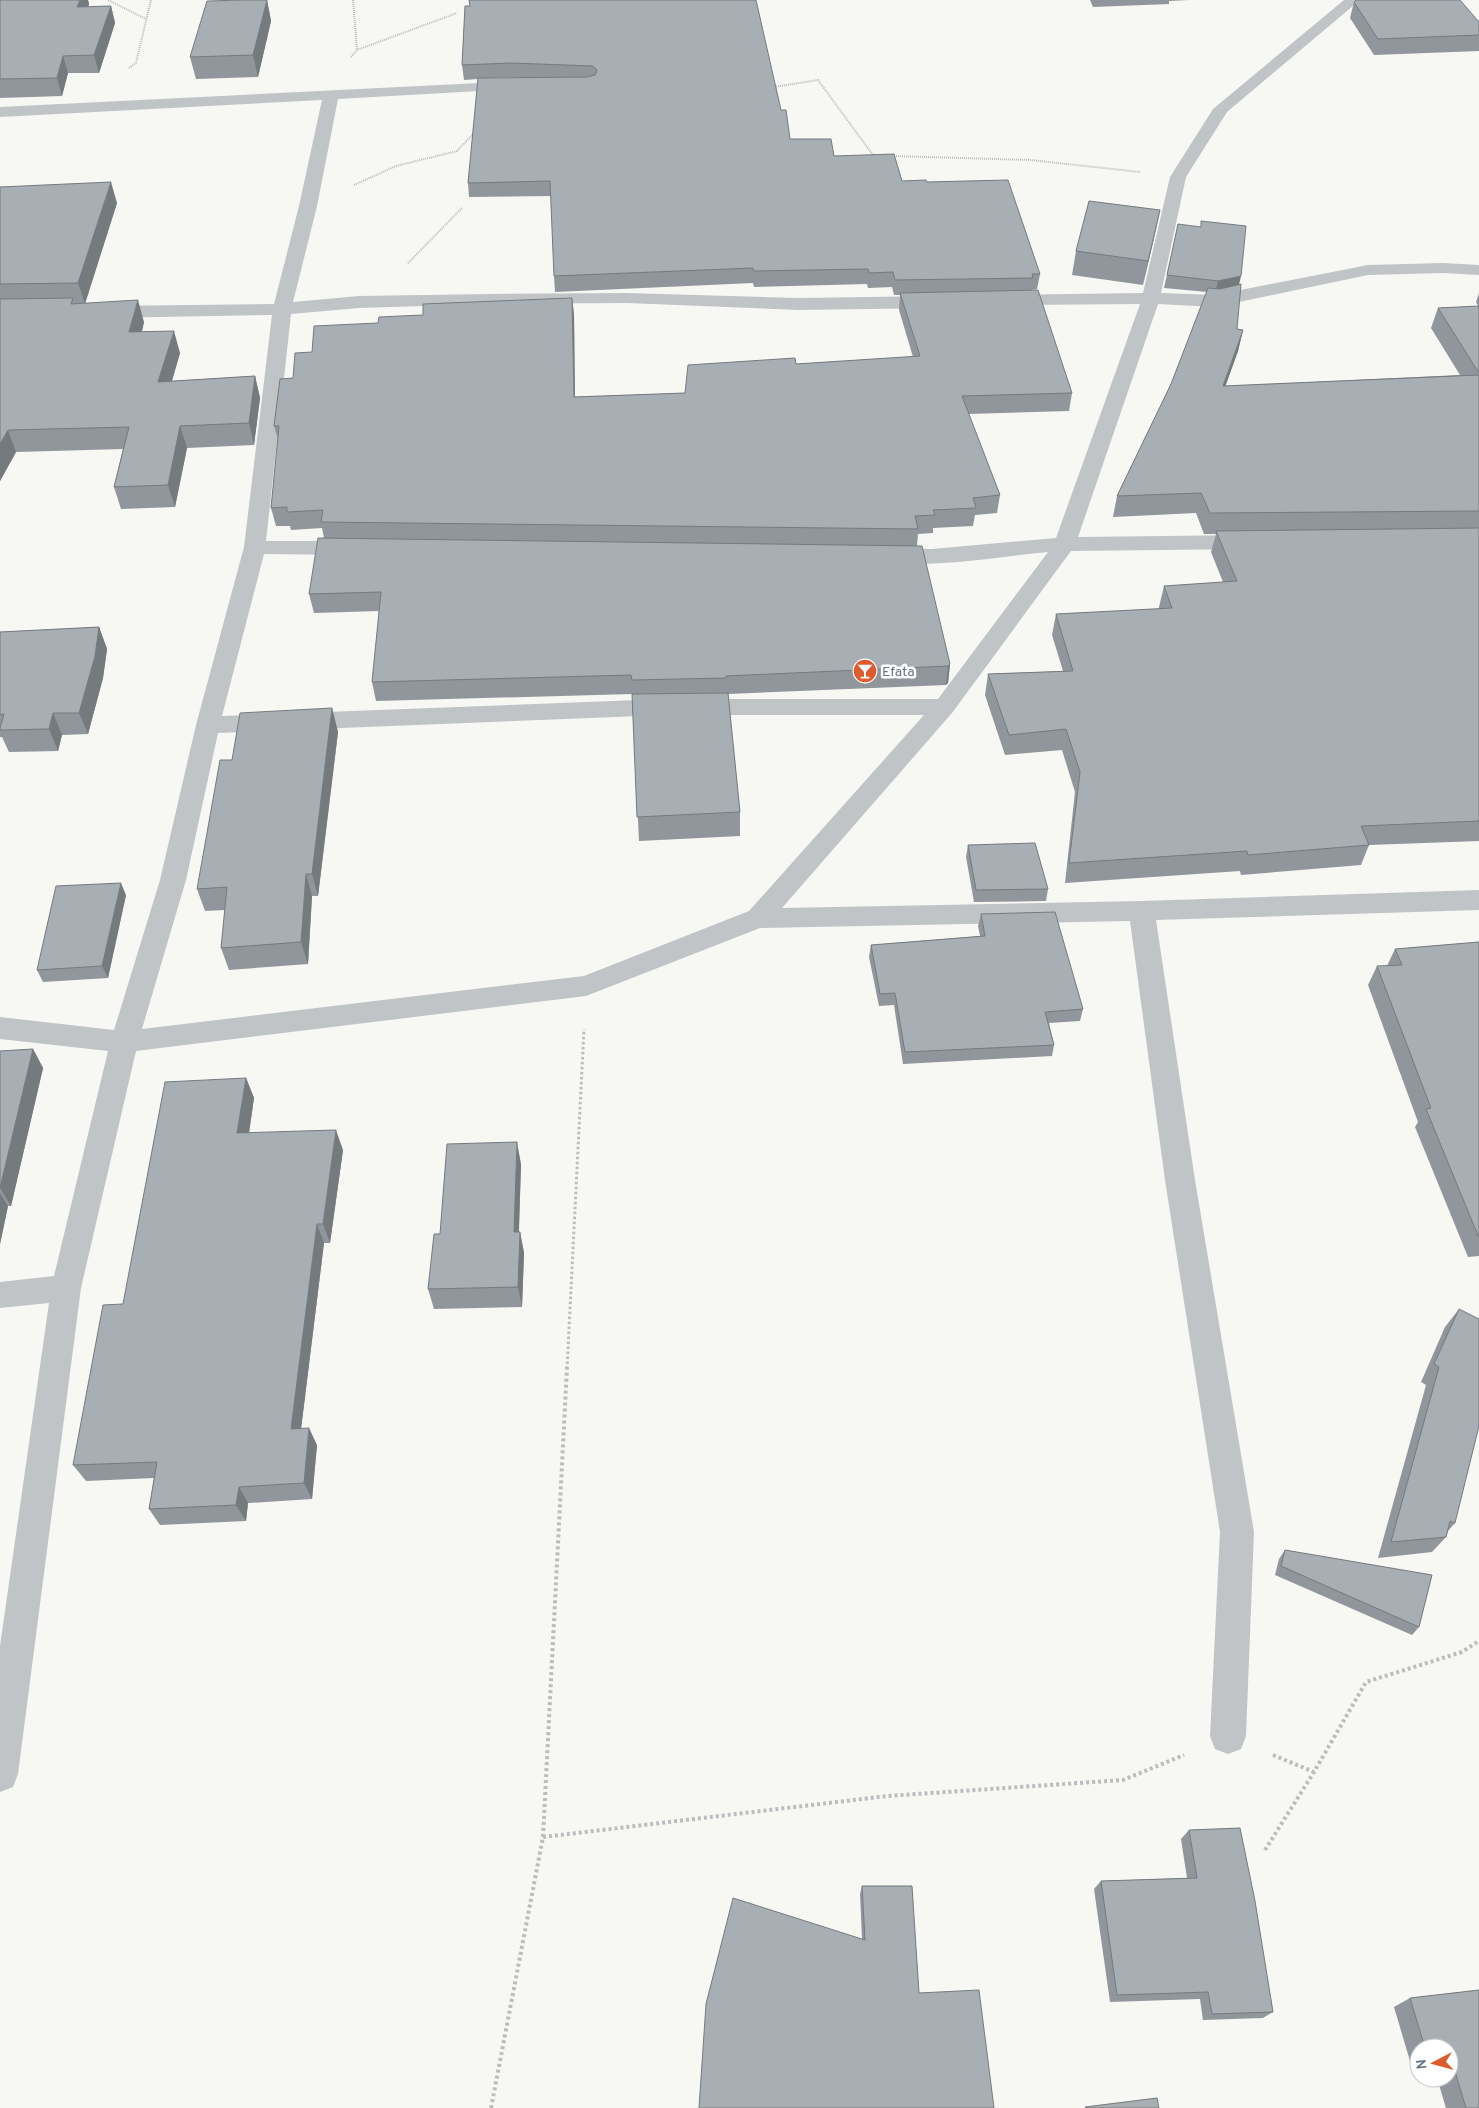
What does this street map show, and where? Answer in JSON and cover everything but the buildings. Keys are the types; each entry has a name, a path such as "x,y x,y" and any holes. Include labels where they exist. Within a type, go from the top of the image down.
{"street":[{"path":"758,918 944,707 1065,544 1151,298 1178,177 1221,109 1353,0"},
{"path":"0,112 531,85"},
{"path":"0,1774 66,1288 124,1042 173,880 208,725 255,547 282,309 308,206 331,95"},
{"path":"987,301 1151,298 1215,301 1368,270 1443,268 1479,270"},
{"path":"87,312 282,309 359,302 597,298 799,304 959,302"},
{"path":"865,555 932,556 1065,544 1272,542"},
{"path":"255,547 374,548"},
{"path":"208,725 666,707 944,707"},
{"path":"0,1028 124,1042 586,986 758,918 1142,911 1479,900"},
{"path":"1142,911 1180,1180 1237,1532 1228,1736"},
{"path":"0,1295 66,1288"}],"path":[{"path":"108,0 146,18"},
{"path":"353,0 357,50"},
{"path":"331,95 337,74 357,50 457,13"},
{"path":"766,89 818,80 871,155 880,155"},
{"path":"308,206 396,166 457,151 478,129"},
{"path":"890,156 1030,160 1178,177"},
{"path":"359,302 399,273 462,208"},
{"path":"491,2108 543,1837 586,986"},
{"path":"1265,1850 1314,1772 1366,1682 1462,1652 1479,1641"},
{"path":"543,1837 887,1796 1123,1780 1228,1736 1314,1772"}],"place":[{"name":"Efata","path":"865,671"}]}
